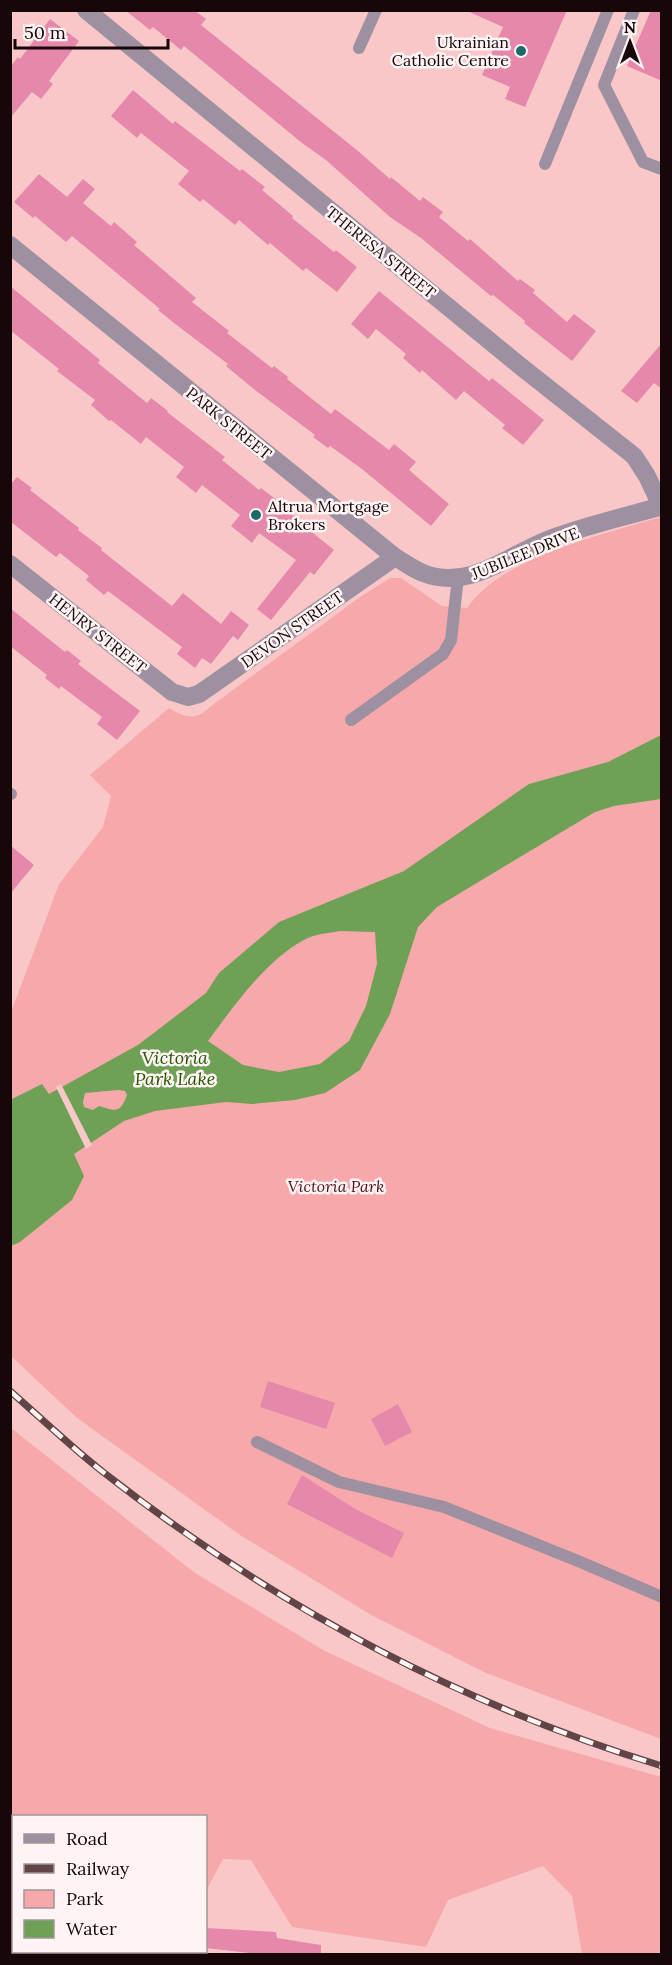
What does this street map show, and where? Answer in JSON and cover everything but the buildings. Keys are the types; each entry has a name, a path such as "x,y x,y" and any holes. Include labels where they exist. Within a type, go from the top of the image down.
{"street":[{"name":"THERESA STREET","path":"86,10 519,365 634,456 647,476 661,506"},
{"name":"PARK STREET","path":"10,246 395,557 422,573 441,578 458,577"},
{"name":"JUBILEE DRIVE","path":"458,577 469,577 482,573 549,539 661,506"},
{"name":"DEVON STREET","path":"188,697 199,694 395,557"},
{"name":"HENRY STREET","path":"10,564 172,692 188,697"}],"lane":[{"path":"359,48 376,10"},
{"path":"545,164 608,10"},
{"path":"634,10 604,85 643,162 662,169"},
{"path":"351,720 443,654 451,640 458,577"},
{"path":"257,1442 339,1482 450,1509 662,1597"}],"green space":[{"name":"Victoria Park","path":"661,517 661,1739 486,1673 373,1616 240,1535 77,1418 11,1356 10,1015 59,884 103,827 111,796 90,775 169,708 186,716 200,714 360,597 390,578 401,578 442,606 467,608 483,590 529,561 584,540"},
{"path":"11,1428 195,1573 325,1651 490,1728 661,1777 661,1954 582,1954 572,1896 543,1866 448,1900 426,1947 292,1927 251,1860 223,1859 207,1889 207,1815 12,1815 11,1883"}],"water":[{"name":"Victoria Park Lake","path":"661,735 661,799 614,806 595,812 437,907 418,927 390,1014 360,1070 325,1093 295,1100 252,1104 226,1102 155,1111 124,1121 74,1154 84,1176 72,1200 20,1242 11,1246 10,1100 42,1084 49,1094 138,1045 206,993 219,973 279,922 404,871 529,784 608,762","holes":["340,931 375,932 377,964 366,1006 349,1041 320,1064 279,1072 243,1065 208,1041 251,985 276,959 308,938","125,1091 127,1095 117,1110 99,1106 93,1110 84,1107 85,1093"]}],"pier":[{"path":"61,1084 92,1145 86,1149 56,1087"}],"railway":[{"path":"10,1391 91,1462 167,1520 233,1565 300,1606 369,1645 439,1680 586,1741 662,1766"}],"place":[{"name":"Ukrainian Catholic Centre","path":"521,51"},
{"name":"Altrua Mortgage Brokers","path":"256,515"}]}
